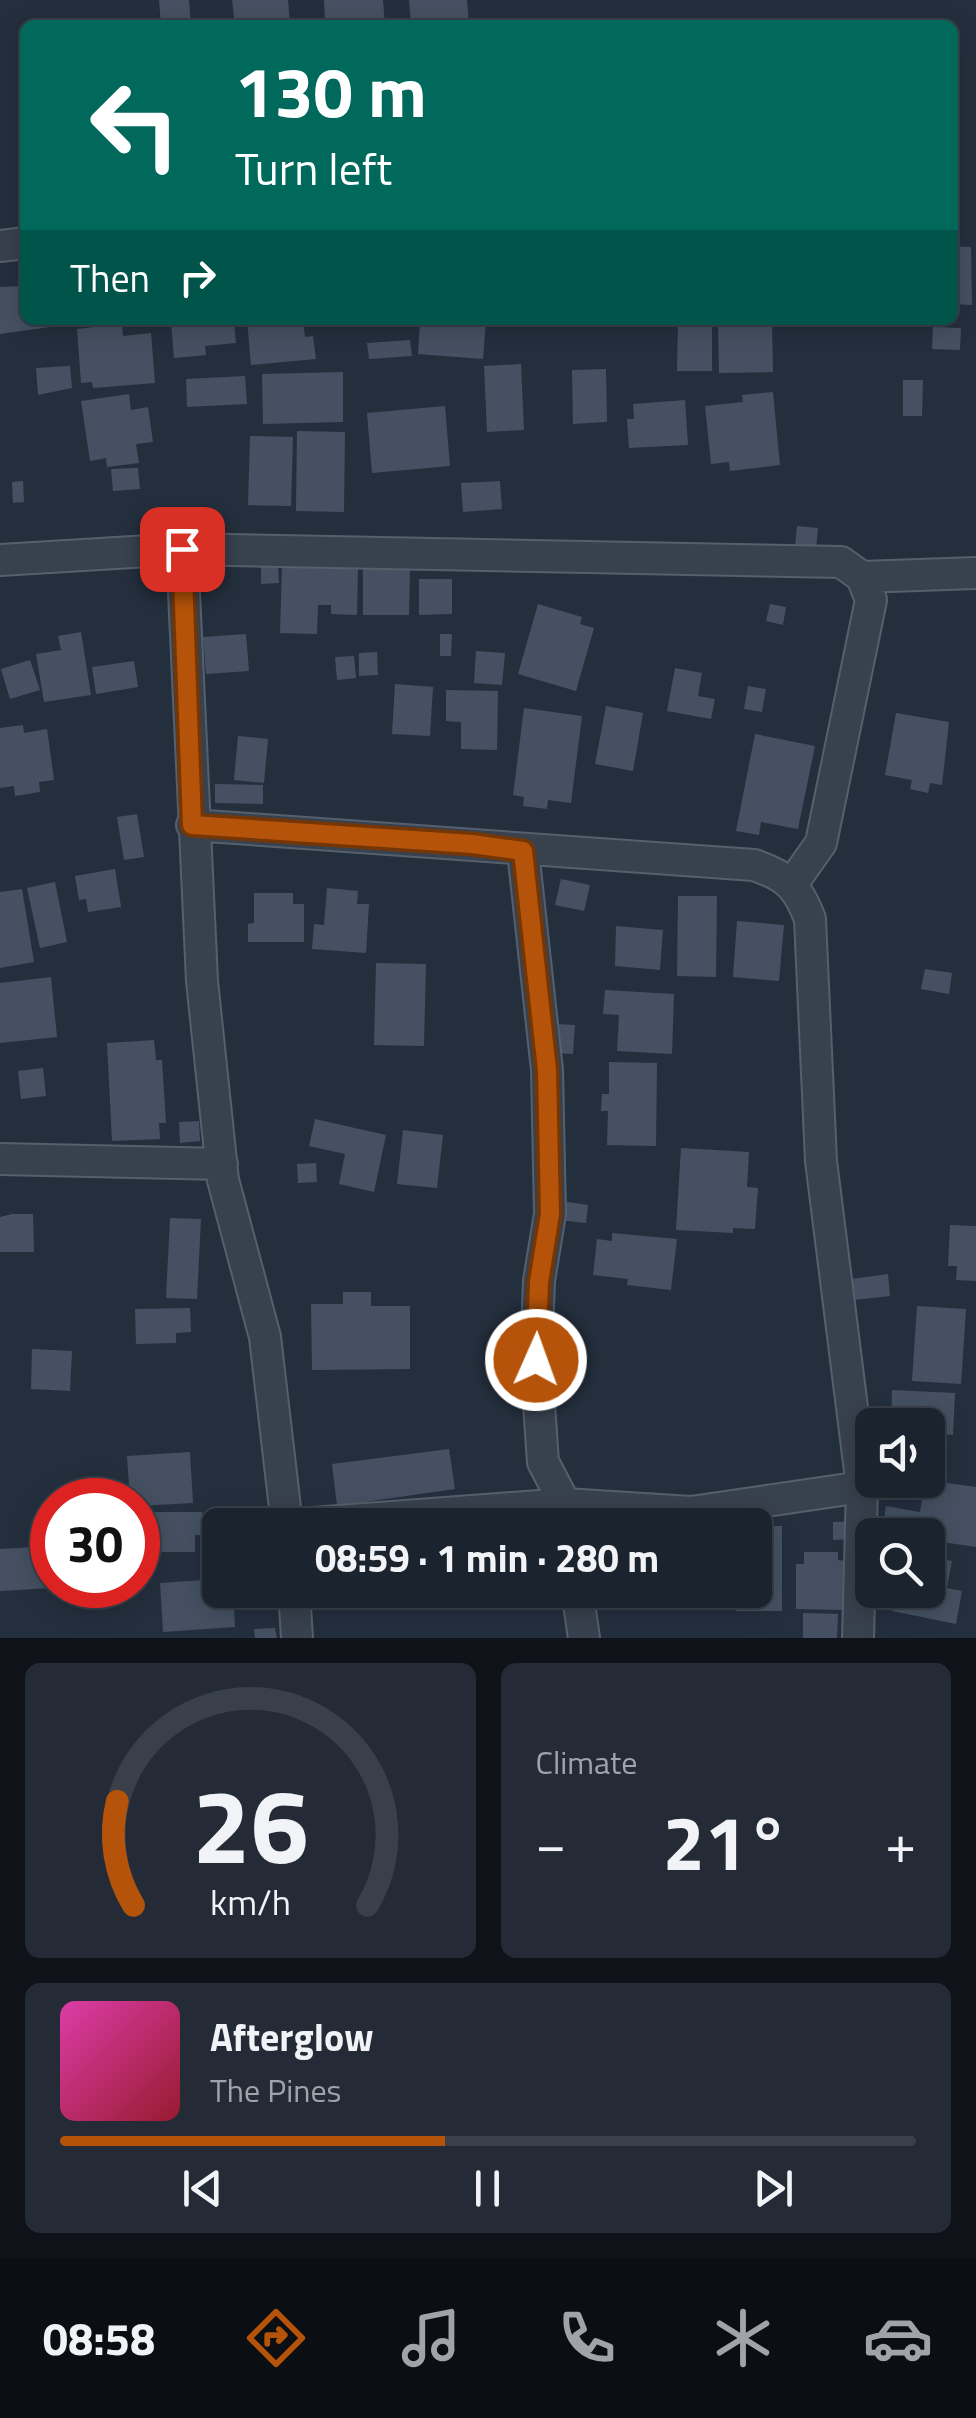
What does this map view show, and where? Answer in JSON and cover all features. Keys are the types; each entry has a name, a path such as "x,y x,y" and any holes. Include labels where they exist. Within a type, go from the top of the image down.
{"street":[{"path":"0,560 182,549 841,562 862,577 871,600 821,844 792,884"},
{"path":"182,549 202,981 222,1164 265,1337 284,1508"},
{"path":"862,577 976,573"},
{"path":"192,825 754,866 784,875 810,920 820,1161 855,1433"},
{"path":"523,851 547,1070 550,1214 539,1282 536,1360 543,1462 563,1508"},
{"path":"0,1159 222,1164"},
{"path":"718,1508 855,1488"},
{"path":"858,1638 862,1498"},
{"path":"295,1608 297,1638"},
{"path":"580,1608 584,1638"}],"building":[{"path":"159,0 189,0 191,20 161,20"},
{"path":"232,0 288,0 290,20 234,20"},
{"path":"324,0 383,0 385,20 325,20"},
{"path":"409,0 467,0 469,20 411,20"},
{"path":"958,246 971,247 972,305 958,304"},
{"path":"20,286 20,325 50,327 0,334 0,287"},
{"path":"122,325 123,336 151,333 155,383 93,388 92,382 81,383 77,329"},
{"path":"171,325 234,325 236,343 205,346 206,355 174,358"},
{"path":"247,325 304,325 305,337 313,336 316,359 251,365"},
{"path":"420,325 486,325 483,359 418,354"},
{"path":"678,325 712,325 712,371 677,371"},
{"path":"718,325 772,326 773,372 719,373"},
{"path":"933,327 961,328 960,350 932,349"},
{"path":"410,340 412,356 369,359 367,343"},
{"path":"521,364 524,430 487,432 484,366"},
{"path":"70,366 72,388 38,395 36,368"},
{"path":"606,369 607,422 573,424 572,370"},
{"path":"343,372 343,422 263,424 262,374"},
{"path":"245,376 247,404 187,407 186,379"},
{"path":"903,380 923,380 922,416 903,416"},
{"path":"773,392 780,465 730,471 729,462 711,464 705,406 743,402 742,395"},
{"path":"129,394 131,410 148,407 153,442 136,444 139,463 107,467 106,458 90,461 81,401"},
{"path":"685,400 688,445 629,448 627,419 634,419 633,404"},
{"path":"445,406 450,466 372,473 367,413"},
{"path":"297,431 345,432 344,512 296,511"},
{"path":"250,436 293,437 291,506 248,505"},
{"path":"138,468 140,489 113,491 111,469"},
{"path":"23,481 24,502 13,503 12,482"},
{"path":"500,481 502,509 463,512 461,483"},
{"path":"797,526 818,528 816,549 795,547"},
{"path":"278,565 279,583 261,584 261,566"},
{"path":"282,565 358,568 357,615 331,614 331,605 318,605 317,634 280,633"},
{"path":"363,569 410,570 409,615 363,615"},
{"path":"419,579 452,579 452,614 419,615"},
{"path":"538,604 582,617 580,624 594,628 576,691 518,674"},
{"path":"770,604 786,607 783,625 766,621"},
{"path":"81,632 91,695 44,702 36,654 61,650 58,636"},
{"path":"246,634 249,671 206,674 203,637"},
{"path":"440,634 452,634 451,656 440,656"},
{"path":"476,651 505,653 502,685 474,683"},
{"path":"377,652 378,675 359,676 359,653"},
{"path":"354,656 356,678 337,680 335,657"},
{"path":"30,660 40,690 10,699 1,669"},
{"path":"134,661 138,687 96,694 92,667"},
{"path":"675,668 702,673 698,696 715,699 711,719 667,711"},
{"path":"395,684 433,687 430,736 392,734"},
{"path":"748,686 766,689 762,712 744,709"},
{"path":"446,690 498,691 497,750 461,749 461,722 446,721"},
{"path":"606,706 643,713 633,771 595,764"},
{"path":"524,708 582,716 571,803 548,800 547,809 523,806 524,797 513,795"},
{"path":"896,713 949,722 942,785 930,783 928,793 910,789 912,780 885,775"},
{"path":"23,725 24,733 47,729 54,780 39,782 40,792 15,796 14,786 0,788 0,728"},
{"path":"755,734 815,746 798,829 761,822 759,835 736,831"},
{"path":"238,736 268,739 264,783 234,780"},
{"path":"215,784 263,785 263,804 215,803"},
{"path":"137,814 144,857 124,860 117,817"},
{"path":"115,869 121,907 88,912 86,899 79,900 75,876"},
{"path":"561,879 590,885 584,911 555,905"},
{"path":"55,882 67,942 40,948 27,888"},
{"path":"327,888 358,891 357,904 369,904 366,953 312,949 314,924 324,925"},
{"path":"22,889 34,962 0,968 0,892"},
{"path":"254,893 293,893 293,904 304,904 304,942 248,942 248,924 254,923"},
{"path":"678,896 717,896 716,977 677,976"},
{"path":"737,921 784,925 779,981 733,977"},
{"path":"616,926 663,930 660,970 615,966"},
{"path":"376,963 426,964 424,1046 374,1045"},
{"path":"925,969 952,973 949,994 921,989"},
{"path":"51,977 57,1037 0,1043 0,983"},
{"path":"605,990 674,994 672,1054 617,1051 619,1015 603,1014"},
{"path":"557,1024 575,1025 573,1054 556,1053"},
{"path":"154,1040 156,1060 162,1060 166,1123 159,1123 160,1139 112,1141 107,1043"},
{"path":"609,1062 657,1063 656,1146 607,1145 608,1111 601,1111 602,1094 609,1094"},
{"path":"43,1068 46,1096 21,1099 18,1071"},
{"path":"315,1119 386,1135 374,1192 339,1184 345,1154 309,1146"},
{"path":"199,1121 200,1141 180,1143 179,1122"},
{"path":"403,1130 443,1135 437,1188 397,1184"},
{"path":"681,1148 749,1152 747,1187 758,1188 755,1229 733,1228 733,1233 676,1230"},
{"path":"316,1163 317,1182 298,1183 297,1164"},
{"path":"561,1201 588,1205 586,1223 559,1220"},
{"path":"33,1214 34,1252 0,1252 0,1217"},
{"path":"170,1218 201,1219 197,1299 166,1298"},
{"path":"950,1225 976,1226 976,1281 956,1280 957,1266 948,1266"},
{"path":"612,1233 677,1239 671,1290 627,1285 628,1279 593,1275 597,1239 612,1241"},
{"path":"888,1274 890,1296 854,1300 851,1279"},
{"path":"343,1292 371,1292 371,1306 410,1306 410,1369 312,1370 311,1304 343,1304"},
{"path":"917,1306 966,1309 961,1384 912,1381"},
{"path":"190,1308 191,1332 176,1333 176,1343 136,1344 135,1309"},
{"path":"32,1349 72,1351 70,1391 31,1389"},
{"path":"892,1390 955,1393 953,1435 945,1435 945,1408 891,1408"},
{"path":"449,1449 455,1489 337,1506 332,1464"},
{"path":"190,1452 193,1503 160,1505 160,1478 128,1478 127,1456"},
{"path":"945,1483 976,1487 976,1547 945,1542 945,1518 884,1518 886,1506 920,1512 922,1498 945,1498"},
{"path":"160,1512 202,1512 202,1535 195,1535 195,1552 160,1552"},
{"path":"855,1521 855,1539 833,1540 833,1522"},
{"path":"772,1526 782,1526 782,1611 736,1611 772,1608"},
{"path":"30,1547 30,1589 0,1591 0,1549"},
{"path":"804,1552 838,1552 838,1560 845,1561 845,1610 796,1609 796,1564 804,1564"},
{"path":"945,1560 952,1561 947,1588 962,1591 956,1624 892,1611 945,1608"},
{"path":"202,1580 202,1608 234,1608 235,1627 163,1632 160,1583"},
{"path":"803,1613 838,1614 837,1638 803,1638"},
{"path":"275,1628 277,1638 255,1638 254,1629"}],"route":[{"path":"182,549 192,825 523,851 547,1070 550,1214 539,1282 536,1360"}]}
